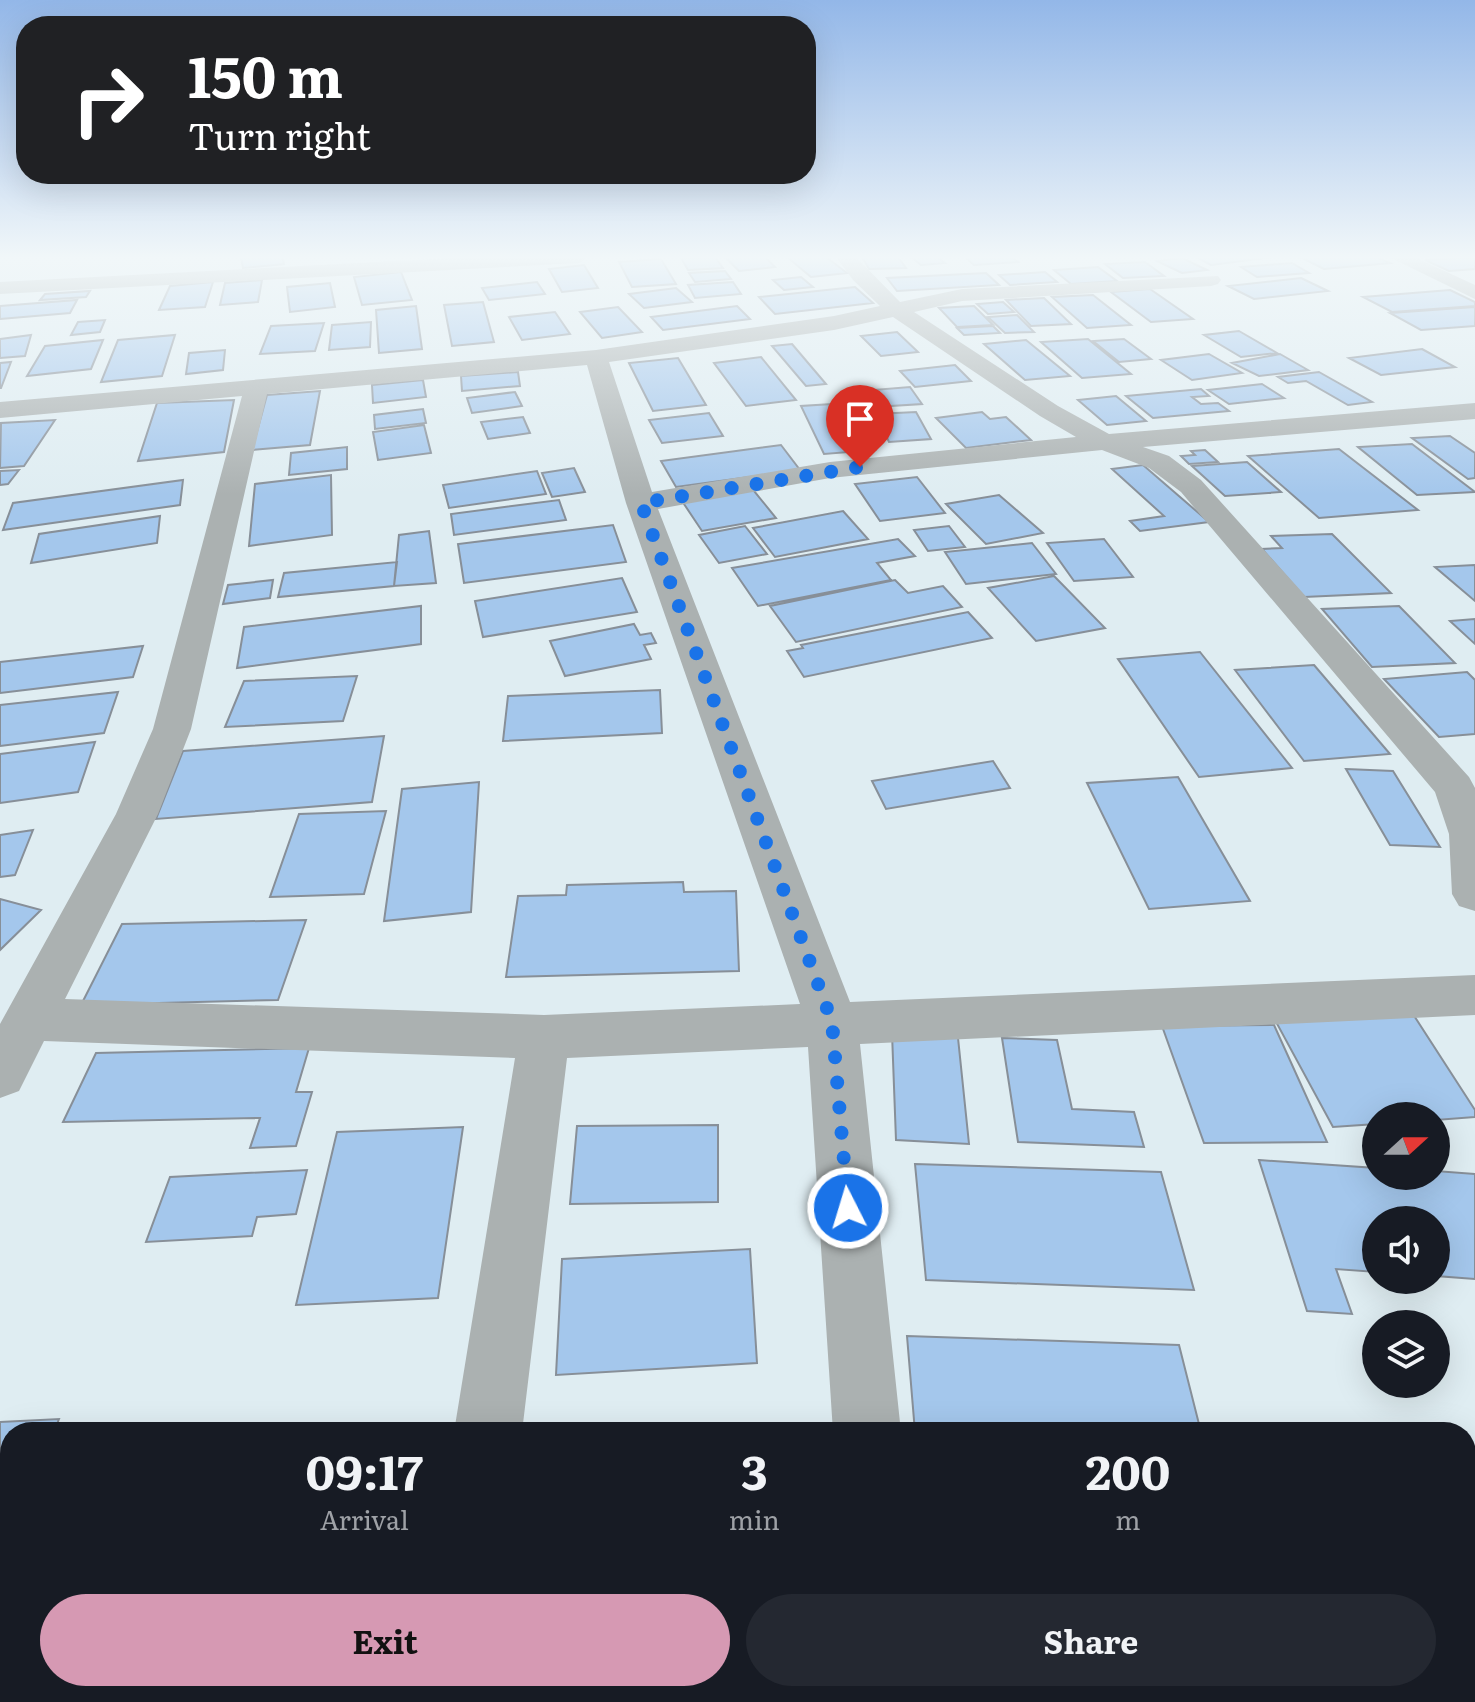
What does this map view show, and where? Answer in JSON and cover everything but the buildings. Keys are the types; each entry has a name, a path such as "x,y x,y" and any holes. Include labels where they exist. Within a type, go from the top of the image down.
{"street":[{"path":"0,410 596,357 740,336"},
{"path":"937,336 1049,411 1105,442 1159,462 1191,486 1465,786 1475,894"},
{"path":"596,357 641,503 832,1022 859,1422"},
{"path":"0,1075 137,814 172,729 257,385"},
{"path":"641,503 830,470 1105,442 1475,411"},
{"path":"30,1019 544,1037 1475,995"},
{"path":"489,1422 544,1037"}],"route":[{"path":"848,1208 832,1022 641,503 860,467"}]}
